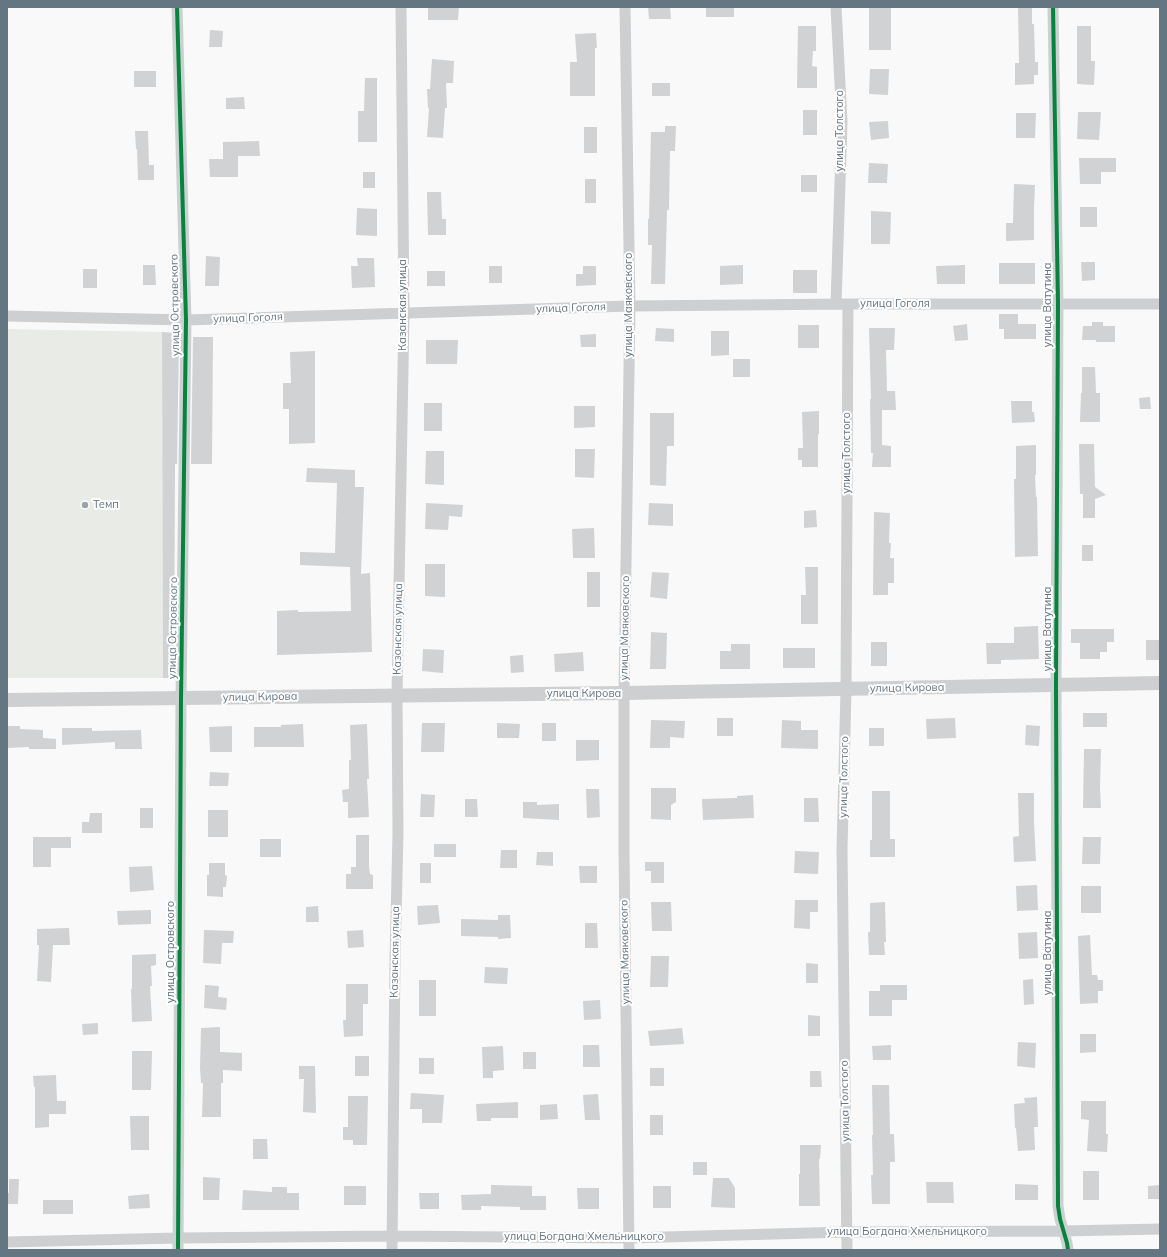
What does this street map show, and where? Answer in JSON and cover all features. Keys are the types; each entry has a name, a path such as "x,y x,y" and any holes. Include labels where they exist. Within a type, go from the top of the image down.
{"street":[{"name":"улица Островского","path":"177,7 186,320 181,698 178,1250"},
{"name":"Казанская улица","path":"392,1250 398,834 397,695 404,313 401,7"},
{"name":"улица Маяковского","path":"625,7 630,306 624,693 628,1250"},
{"name":"улица Толстого","path":"836,7 842,122 836,304"},
{"name":"улица Ватутина","path":"1053,7 1058,304 1056,685 1058,1206 1068,1250"},
{"name":"улица Гоголя","path":"7,316 186,320 630,306 836,304 1160,304"},
{"name":"улица Толстого","path":"847,1250 842,849 846,690 848,304"},
{"name":"улица Кирова","path":"7,700 846,690 1160,683"},
{"name":"улица Богдана Хмельницкого","path":"7,1242 178,1238 392,1236 629,1238 846,1232 1160,1229"}],"shaded area":[{"name":"Темп","path":"7,329 162,332 163,678 7,678"}],"building":[{"path":"428,7 459,7 458,20 428,20"},
{"path":"648,7 670,7 671,19 649,19"},
{"path":"706,7 734,7 734,17 706,17"},
{"path":"869,7 891,7 891,50 869,50"},
{"path":"1018,7 1032,7 1035,62 1038,62 1038,75 1034,75 1034,84 1015,85 1015,63 1019,63"},
{"path":"798,26 816,26 816,51 813,51 812,66 817,67 817,88 797,88"},
{"path":"1077,26 1091,26 1091,61 1095,61 1094,85 1077,84"},
{"path":"210,30 223,31 222,47 209,47"},
{"path":"596,33 597,48 595,48 595,96 570,96 570,62 577,62 575,34"},
{"path":"432,59 454,61 453,83 446,83 447,108 445,108 443,138 427,137 429,108 427,89 430,89"},
{"path":"870,69 889,69 888,95 869,94"},
{"path":"134,71 156,71 156,87 134,87"},
{"path":"365,78 377,78 377,142 358,142 358,111 364,111"},
{"path":"652,83 670,83 670,96 652,96"},
{"path":"244,97 245,109 226,109 226,98"},
{"path":"803,110 817,110 817,135 803,135"},
{"path":"1078,112 1101,112 1099,140 1077,139"},
{"path":"1016,113 1036,113 1035,138 1016,138"},
{"path":"888,121 889,138 871,140 869,122"},
{"path":"665,126 676,126 675,151 670,151 669,210 667,210 665,284 651,284 652,245 648,245 648,219 651,132 665,132"},
{"path":"584,127 597,127 597,153 584,153"},
{"path":"135,131 148,131 149,165 154,165 154,180 138,180"},
{"path":"259,141 260,156 238,156 238,177 210,177 209,159 223,159 223,142"},
{"path":"1079,158 1116,158 1116,172 1101,172 1101,184 1080,184"},
{"path":"869,163 888,164 887,183 868,183"},
{"path":"363,172 375,172 375,188 363,188"},
{"path":"801,175 817,175 817,192 801,192"},
{"path":"585,179 596,179 596,203 585,203"},
{"path":"1014,184 1035,185 1034,240 1006,241 1006,223 1013,223"},
{"path":"427,192 441,192 442,219 446,219 446,235 428,235"},
{"path":"1080,207 1097,207 1097,227 1080,227"},
{"path":"357,208 377,209 377,236 356,235"},
{"path":"871,211 891,212 890,244 871,244"},
{"path":"206,256 220,257 219,286 205,286"},
{"path":"357,258 374,258 375,287 352,288 351,266 358,266"},
{"path":"1081,262 1095,262 1095,280 1082,281"},
{"path":"999,263 1035,263 1035,284 999,284"},
{"path":"143,265 155,265 156,285 143,285"},
{"path":"743,265 743,284 720,285 720,266"},
{"path":"965,265 965,284 937,284 936,266"},
{"path":"489,266 502,266 502,283 489,283"},
{"path":"583,266 596,266 596,285 576,286 576,274 583,274"},
{"path":"83,269 97,269 97,288 83,288"},
{"path":"793,270 817,270 817,293 793,293"},
{"path":"427,271 445,271 445,286 427,286"},
{"path":"999,314 1018,314 1018,324 1036,324 1036,339 1004,339 1004,329 999,329"},
{"path":"1092,322 1103,322 1103,326 1115,326 1115,342 1082,340 1083,326 1092,326"},
{"path":"967,324 968,340 955,341 953,326"},
{"path":"798,325 819,325 819,348 798,348"},
{"path":"656,328 674,329 674,342 655,341"},
{"path":"869,328 895,328 894,350 886,350 887,391 895,391 896,410 882,410 882,445 891,446 891,467 872,467 873,453 871,453"},
{"path":"711,331 729,331 729,355 711,356"},
{"path":"162,332 176,333 176,336 179,336 177,464 175,464 174,678 163,678"},
{"path":"596,334 596,347 581,347 580,335"},
{"path":"193,337 213,337 212,464 191,464"},
{"path":"426,340 458,340 457,364 426,364"},
{"path":"315,351 315,443 289,444 289,409 283,409 283,383 291,383 290,352"},
{"path":"733,359 750,359 750,377 733,377"},
{"path":"1082,367 1095,367 1096,393 1100,393 1100,422 1080,422"},
{"path":"1150,397 1151,409 1140,409 1139,398"},
{"path":"1011,401 1032,401 1032,412 1034,412 1035,422 1012,423"},
{"path":"424,403 442,403 442,431 424,431"},
{"path":"574,406 595,406 595,427 574,428"},
{"path":"819,411 818,467 802,467 802,460 798,460 798,448 803,448 802,412"},
{"path":"650,413 674,413 674,446 667,446 666,486 650,485"},
{"path":"1079,444 1094,444 1095,487 1106,495 1095,499 1095,518 1083,518 1083,494 1080,494"},
{"path":"1036,445 1035,475 1038,556 1015,557 1014,479 1016,479 1016,446"},
{"path":"575,449 595,449 594,478 575,477"},
{"path":"426,451 444,451 444,485 425,484"},
{"path":"307,468 355,470 355,487 364,487 361,574 370,573 372,652 277,655 277,611 351,611 350,567 300,565 300,552 335,553 337,483 306,482"},
{"path":"426,503 463,505 462,517 449,516 448,530 425,529"},
{"path":"649,503 673,504 673,526 648,525"},
{"path":"816,510 817,527 804,528 804,511"},
{"path":"874,512 890,513 889,543 891,543 890,558 894,558 894,583 888,583 888,595 873,595"},
{"path":"594,528 595,558 573,558 572,529"},
{"path":"1082,545 1093,545 1093,561 1082,561"},
{"path":"425,564 445,564 445,597 425,596"},
{"path":"805,567 818,567 818,624 801,624 801,595 806,595"},
{"path":"587,572 600,572 600,607 587,607"},
{"path":"652,572 669,573 667,599 650,597"},
{"path":"1038,626 1039,659 1001,660 1001,664 987,664 986,643 1014,643 1014,627"},
{"path":"1071,629 1114,629 1114,642 1107,642 1107,652 1100,652 1100,659 1080,659 1080,643 1071,643"},
{"path":"651,632 667,633 666,669 650,669"},
{"path":"1146,640 1159,640 1160,660 1146,660"},
{"path":"871,642 887,642 887,666 871,666"},
{"path":"731,644 750,644 750,669 720,669 720,651 731,651"},
{"path":"783,648 815,648 815,668 783,668"},
{"path":"423,649 444,650 443,673 422,671"},
{"path":"583,652 584,671 555,672 554,654"},
{"path":"523,655 524,672 511,673 510,656"},
{"path":"1083,713 1107,713 1107,727 1083,727"},
{"path":"717,718 733,718 733,736 717,736"},
{"path":"955,718 956,738 927,739 926,719"},
{"path":"651,720 685,721 684,738 670,737 670,748 650,748"},
{"path":"782,720 801,721 801,730 818,730 818,749 781,748"},
{"path":"422,723 445,723 444,752 421,752"},
{"path":"497,723 520,724 519,738 497,738"},
{"path":"542,723 556,723 556,741 542,741"},
{"path":"303,724 304,747 254,747 254,727 281,727 281,725"},
{"path":"367,724 369,817 348,818 348,802 343,802 342,790 349,789 349,760 351,760 350,725"},
{"path":"1026,725 1040,726 1039,746 1025,745"},
{"path":"7,726 20,726 20,729 43,730 43,738 56,739 56,749 29,749 29,747 7,748"},
{"path":"232,726 232,752 210,752 209,727"},
{"path":"62,728 92,728 92,731 141,730 142,749 115,749 115,742 62,745"},
{"path":"869,728 884,728 884,746 869,746"},
{"path":"576,740 599,740 599,760 576,761"},
{"path":"1084,749 1101,749 1101,808 1083,808"},
{"path":"210,772 229,773 228,786 209,786"},
{"path":"651,788 676,788 676,802 671,805 671,820 651,819"},
{"path":"586,789 599,789 600,817 587,818"},
{"path":"872,791 890,791 890,839 895,839 895,857 870,857 870,840 872,840"},
{"path":"1018,793 1034,793 1036,861 1014,862 1013,837 1019,836"},
{"path":"421,794 435,795 434,817 420,817"},
{"path":"753,795 754,818 703,820 702,799 737,798 737,796"},
{"path":"804,798 818,798 819,822 804,822"},
{"path":"465,799 477,799 478,817 465,817"},
{"path":"523,802 537,802 537,805 559,804 559,820 523,818"},
{"path":"140,808 153,808 153,828 140,828"},
{"path":"208,810 228,810 228,837 208,837"},
{"path":"90,813 102,813 102,833 82,833 82,822 89,822"},
{"path":"356,835 369,835 369,867 370,874 373,875 373,889 346,889 346,874 351,874 351,867 356,867"},
{"path":"33,837 71,837 71,848 51,848 51,867 33,867"},
{"path":"1083,837 1101,837 1100,864 1082,864"},
{"path":"260,839 281,839 281,857 260,857"},
{"path":"434,844 456,844 456,857 434,857"},
{"path":"501,850 517,850 517,868 500,868"},
{"path":"795,851 819,852 818,874 794,873"},
{"path":"537,852 553,852 553,866 536,865"},
{"path":"645,862 664,862 664,883 651,883 651,871 645,871"},
{"path":"209,863 225,863 225,875 227,876 226,887 223,887 223,897 207,896 207,875 209,875"},
{"path":"420,863 431,863 431,883 420,883"},
{"path":"152,866 154,890 130,892 129,867"},
{"path":"579,866 597,866 597,883 580,883"},
{"path":"1037,885 1038,910 1017,911 1016,886"},
{"path":"1081,886 1101,886 1101,913 1081,913"},
{"path":"795,900 818,900 818,912 810,912 810,929 794,928"},
{"path":"651,902 671,902 672,931 652,931"},
{"path":"885,902 885,955 869,955 868,932 870,932 870,903"},
{"path":"438,905 440,923 418,925 417,906"},
{"path":"318,906 319,922 306,922 306,907"},
{"path":"151,910 151,924 118,925 117,911"},
{"path":"498,915 510,915 511,938 498,939 498,937 461,936 461,919 498,920"},
{"path":"585,923 597,923 598,948 585,948"},
{"path":"69,928 70,945 53,945 51,982 37,981 39,945 37,945 37,929"},
{"path":"204,930 234,931 233,943 222,943 221,964 203,963"},
{"path":"363,930 364,947 348,948 347,931"},
{"path":"1037,932 1038,958 1019,959 1018,933"},
{"path":"1090,935 1092,975 1097,975 1098,980 1103,980 1103,991 1098,991 1098,1003 1080,1004 1078,936"},
{"path":"156,954 156,965 151,966 152,986 150,986 152,1021 132,1022 132,955"},
{"path":"651,956 669,956 668,987 650,987"},
{"path":"806,963 818,964 818,983 806,983"},
{"path":"485,967 508,968 507,984 484,983"},
{"path":"1033,979 1034,1004 1024,1005 1023,980"},
{"path":"419,980 436,980 436,1016 419,1016"},
{"path":"346,984 368,984 368,1004 363,1004 363,1036 344,1037 343,1020 346,1020"},
{"path":"205,985 219,986 218,997 227,998 226,1010 204,1008"},
{"path":"880,985 907,985 907,1000 892,1000 892,1016 869,1016 869,991 880,991"},
{"path":"600,1000 601,1019 584,1020 583,1001"},
{"path":"808,1015 820,1016 820,1036 808,1036"},
{"path":"98,1023 98,1034 83,1035 82,1024"},
{"path":"220,1027 220,1052 242,1053 242,1071 223,1070 223,1083 221,1083 221,1117 202,1117 203,1083 201,1083 200,1068 201,1028"},
{"path":"682,1028 684,1044 650,1046 648,1031"},
{"path":"1080,1034 1096,1034 1096,1052 1080,1053"},
{"path":"1018,1042 1036,1043 1035,1068 1017,1066"},
{"path":"583,1045 599,1045 600,1067 583,1067"},
{"path":"891,1045 891,1060 873,1060 872,1046"},
{"path":"503,1046 504,1070 493,1071 493,1078 483,1078 482,1047"},
{"path":"132,1051 152,1051 151,1090 132,1090"},
{"path":"523,1052 536,1052 536,1069 523,1069"},
{"path":"355,1056 369,1056 369,1076 355,1076"},
{"path":"419,1058 434,1058 434,1074 419,1074"},
{"path":"299,1066 315,1066 316,1113 303,1112 304,1079 299,1079"},
{"path":"650,1068 664,1068 664,1086 650,1086"},
{"path":"810,1071 821,1071 822,1087 810,1087"},
{"path":"56,1075 57,1101 66,1101 66,1114 49,1114 49,1127 35,1128 35,1087 33,1076"},
{"path":"872,1085 889,1085 890,1134 894,1134 895,1162 890,1162 890,1204 872,1204"},
{"path":"411,1093 444,1095 442,1123 422,1123 422,1109 410,1109"},
{"path":"598,1094 600,1120 585,1120 583,1095"},
{"path":"348,1096 368,1096 367,1145 353,1145 353,1140 343,1140 343,1127 348,1127"},
{"path":"1037,1097 1038,1127 1034,1127 1035,1150 1018,1151 1014,1104 1025,1103 1024,1098"},
{"path":"1081,1101 1106,1101 1106,1134 1108,1134 1107,1152 1087,1151 1089,1120 1081,1119"},
{"path":"518,1102 518,1118 491,1118 491,1121 477,1121 476,1104"},
{"path":"557,1104 558,1119 540,1120 540,1105"},
{"path":"650,1115 663,1115 663,1135 650,1135"},
{"path":"130,1116 149,1116 149,1150 131,1150"},
{"path":"253,1139 267,1139 268,1159 253,1159"},
{"path":"800,1145 821,1145 819,1159 820,1206 799,1206"},
{"path":"693,1162 707,1162 707,1175 693,1175"},
{"path":"1083,1171 1099,1171 1099,1200 1083,1200"},
{"path":"203,1177 220,1178 219,1200 203,1200"},
{"path":"713,1178 729,1178 735,1188 735,1208 711,1207"},
{"path":"9,1179 19,1179 18,1204 7,1204"},
{"path":"926,1182 953,1182 954,1203 927,1203"},
{"path":"1015,1184 1038,1185 1038,1200 1015,1200"},
{"path":"491,1185 532,1186 532,1196 546,1196 546,1210 520,1210 520,1207 481,1206 481,1210 462,1210 461,1195 491,1194"},
{"path":"1160,1185 1160,1199 1148,1199 1148,1186"},
{"path":"344,1186 366,1186 366,1205 344,1205"},
{"path":"653,1186 671,1186 671,1208 653,1208"},
{"path":"272,1187 287,1187 287,1193 299,1193 299,1210 242,1210 243,1190 272,1192"},
{"path":"577,1188 599,1188 599,1209 578,1209"},
{"path":"419,1193 439,1193 439,1209 420,1209"},
{"path":"149,1194 150,1208 129,1209 128,1196"},
{"path":"43,1200 73,1200 73,1214 43,1214"}],"cycle path":[{"path":"177,7 186,320 181,698 178,1250"},
{"path":"1053,7 1058,304 1056,685 1058,1206 1068,1250"}],"place":[{"name":"Темп","path":"85,505"}]}
